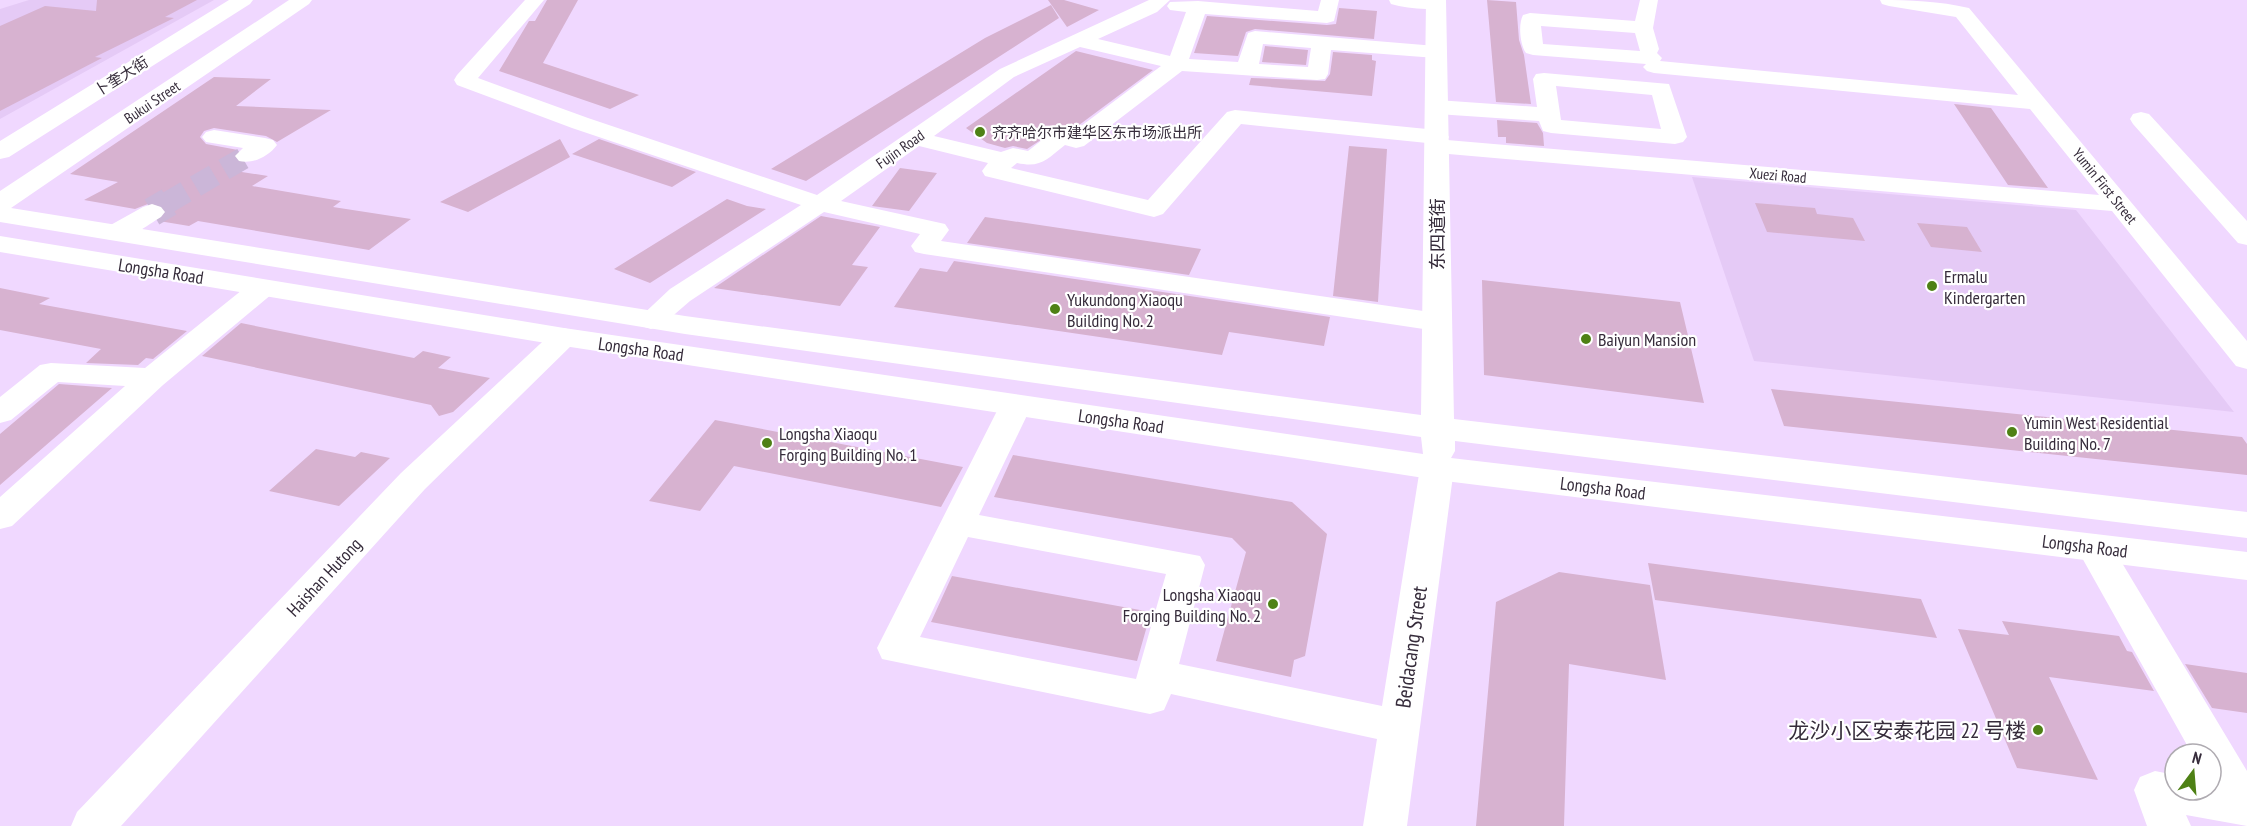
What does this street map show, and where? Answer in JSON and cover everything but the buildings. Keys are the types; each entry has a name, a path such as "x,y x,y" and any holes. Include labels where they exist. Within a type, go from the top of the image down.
{"main road":[{"name":"卜奎大街","path":"0,152 243,0"},
{"name":"Bukui Street","path":"0,203 302,0"},
{"name":"东四道街","path":"1436,1 1437,468"},
{"name":"Longsha Road","path":"0,214 651,320 1438,428 2247,525"},
{"name":"Longsha Road","path":"0,244 564,338 1437,468 2247,566"}],"street":[{"path":"535,0 465,80 580,123 821,204 936,230 924,246 1437,322"},
{"path":"1158,2 1197,7 1265,6 1327,17 1330,0"},
{"path":"1398,0 1436,1"},
{"path":"1649,0 1643,28 1653,62 1662,93 1675,137 1551,126 1544,79 1661,89 1662,93"},
{"name":"Yumin First Street","path":"1889,0 1962,12 2247,360"},
{"name":"Fujin Road","path":"651,320 680,295 821,204 1007,73 1080,41 1158,2"},
{"path":"915,138 1005,160 1013,155 1032,159 1061,138 1076,141 1177,64 1197,7"},
{"path":"1643,28 1530,19 1533,48 2037,103"},
{"path":"1247,68 1255,37 1436,52"},
{"path":"1080,41 1177,64 1317,74 1322,43"},
{"path":"1437,107 1549,115"},
{"name":"Xuezi Road","path":"1005,160 994,171 1154,209 1235,117 1437,141 2119,204"},
{"path":"2141,119 2247,237"},
{"path":"214,136 265,145 247,156"},
{"path":"116,233 152,212"},
{"path":"0,517 152,378 262,288"},
{"name":"Haishan Hutong","path":"93,826 413,481 564,338"},
{"path":"0,413 51,372 152,378"},
{"path":"957,523 1187,565 1150,698 896,648 957,523 1016,405"},
{"name":"Beidacang Street","path":"1385,826 1437,468"},
{"path":"2094,548 2246,807"},
{"path":"1156,675 1400,727"},
{"path":"2169,826 2155,790 2246,807"}],"shaded area":[{"path":"29,0 214,0 0,119 0,9"},
{"name":"Ermalu Kindergarten","path":"1692,177 2076,210 2234,412 1754,361"}],"tunnel":[{"path":"167,203 247,156"},
{"path":"152,212 169,202"}],"place":[{"name":"齐齐哈尔市建华区东市场派出所","path":"980,132"},
{"name":"Ermalu Kindergarten","path":"1932,286"},
{"name":"Yukundong Xiaoqu Building No. 2","path":"1055,309"},
{"name":"Baiyun Mansion","path":"1586,339"},
{"name":"Yumin West Residential Building No. 7","path":"2012,432"},
{"name":"Longsha Xiaoqu Forging Building No. 1","path":"767,443"},
{"name":"Longsha Xiaoqu Forging Building No. 2","path":"1273,604"},
{"name":"龙沙小区安泰花园 22 号楼","path":"2038,730"}]}
